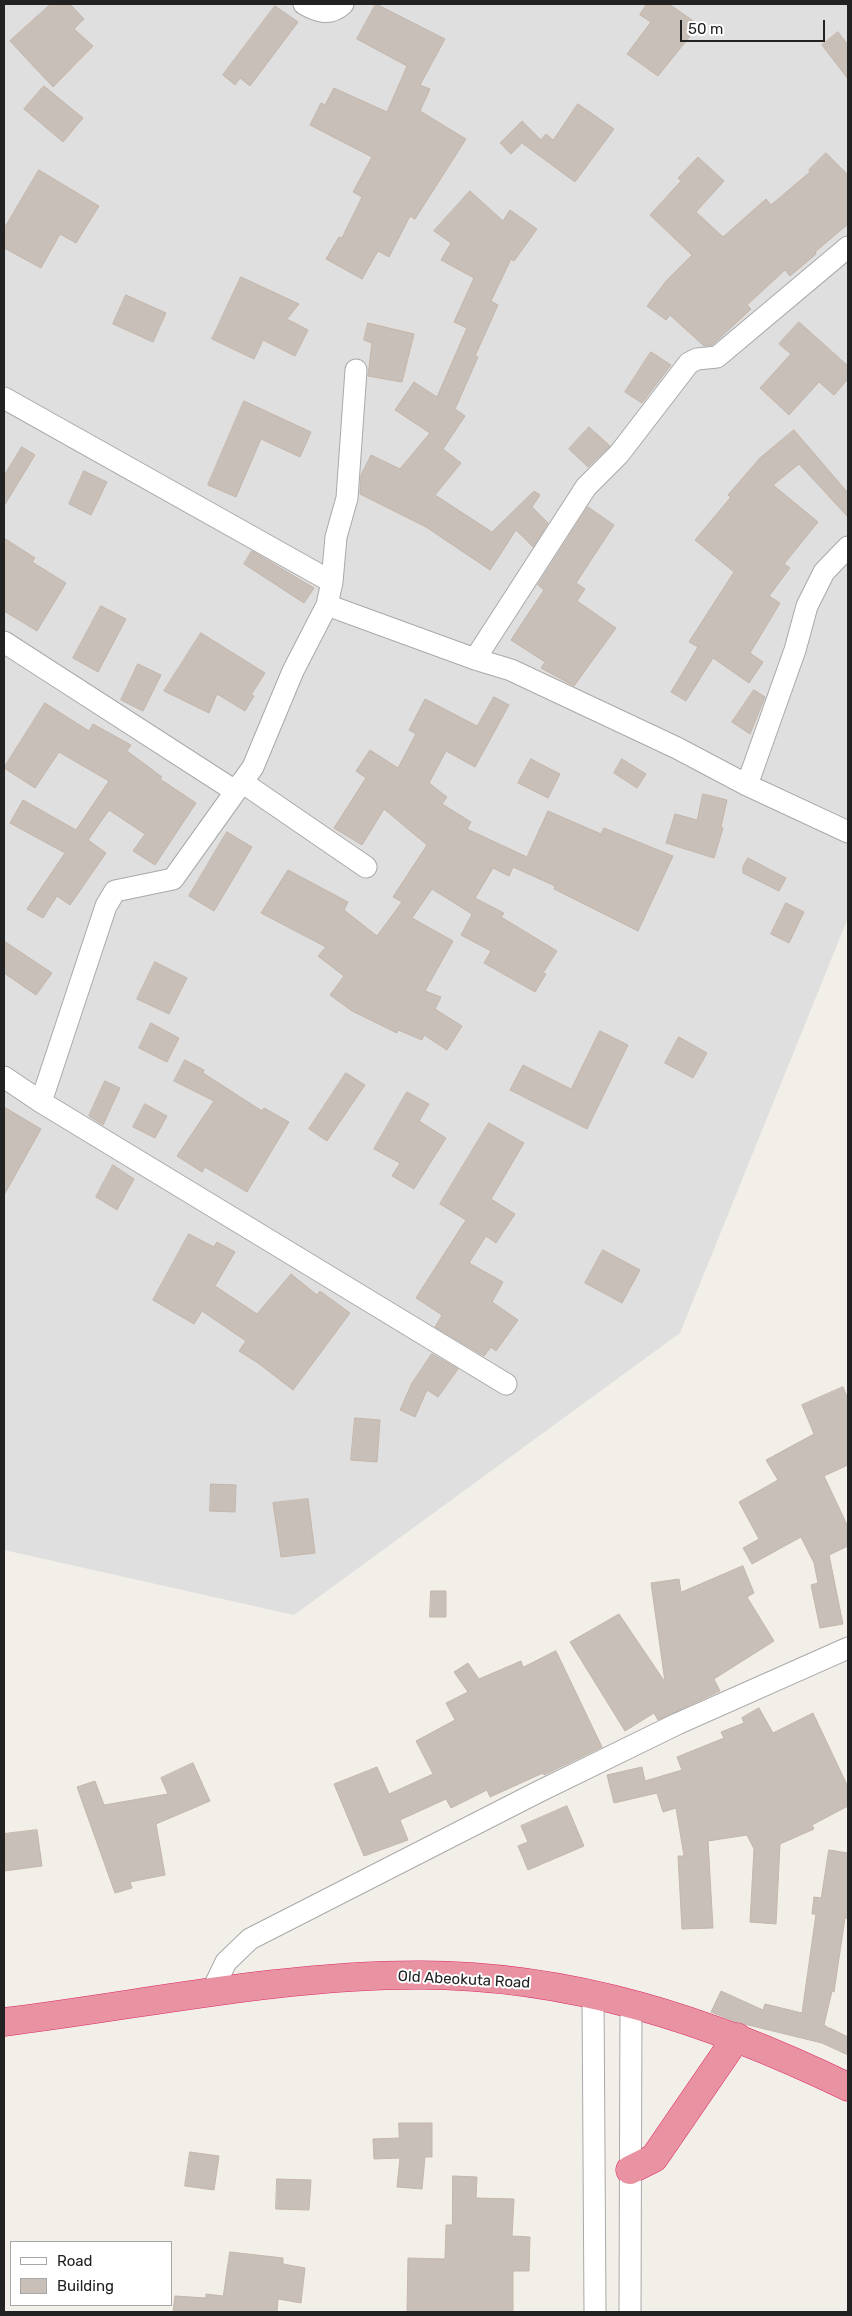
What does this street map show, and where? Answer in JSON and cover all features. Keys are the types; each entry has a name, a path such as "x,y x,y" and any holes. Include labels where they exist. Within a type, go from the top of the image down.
{"highway":[{"name":"Old Abeokuta Road","path":"4,2022 316,1979 419,1975 508,1980 593,1993 660,2011 737,2037 786,2057 848,2087"},
{"path":"630,2170 654,2158 697,2098 737,2037"}],"street":[{"path":"304,4 315,10 328,12 343,4"},
{"path":"475,659 586,487 619,454 689,363 697,359 716,357 848,247"},
{"path":"42,1102 106,906 114,891 173,879 253,767 292,671 327,605 332,582 336,537 347,498 356,370"},
{"path":"4,398 332,582"},
{"path":"747,785 795,650 807,606 824,572 848,547"},
{"path":"327,605 475,659 511,670 557,690 677,748 747,785 848,832"},
{"path":"4,642 366,867"},
{"path":"4,1077 42,1102 506,1384"},
{"path":"211,1993 226,1962 250,1940 555,1784 677,1724 848,1648"},
{"path":"593,1993 595,2312"},
{"path":"630,2312 631,2004"},
{"path":"593,2165 630,2170"}],"shaded area":[{"path":"4,4 848,4 848,918 680,1333 294,1615 4,1550"}],"building":[{"path":"51,4 70,4 84,19 74,29 93,46 53,87 10,41"},
{"path":"376,4 445,39 420,85 430,89 420,111 466,139 415,219 410,216 389,257 378,251 362,279 326,259 339,237 342,238 362,197 353,192 372,157 310,125 321,103 325,105 334,88 387,112 407,66 357,39"},
{"path":"647,4 669,4 699,25 658,76 627,54 651,22 640,15"},
{"path":"275,6 298,22 250,86 240,78 235,85 223,75"},
{"path":"838,32 848,45 848,79 822,45"},
{"path":"44,86 83,118 63,142 24,109"},
{"path":"578,104 614,129 575,182 522,143 511,154 500,143 522,121 541,140 546,134 553,140"},
{"path":"826,153 848,175 848,224 790,276 785,270 747,305 751,309 712,345 704,346 670,315 666,320 647,306 667,280 692,255 650,215 681,181 678,178 698,157 724,181 696,212 723,237 766,199 771,205 810,172 809,170"},
{"path":"39,170 99,206 76,243 60,234 41,268 4,248 4,229"},
{"path":"470,191 503,221 510,210 537,229 514,261 511,259 491,301 498,305 475,356 478,357 455,409 465,416 443,449 461,463 435,495 492,532 534,491 540,495 532,507 548,523 533,547 516,530 490,570 426,527 360,494 361,475 371,455 400,469 430,433 395,410 414,382 437,397 467,328 454,322 474,278 441,260 451,243 434,231"},
{"path":"241,277 299,304 287,319 308,330 295,356 263,340 254,359 212,339"},
{"path":"126,295 166,313 153,342 113,324"},
{"path":"799,322 848,366 848,379 834,395 819,382 789,415 760,388 791,354 779,344"},
{"path":"368,323 414,334 402,382 368,376 372,343 364,340"},
{"path":"651,352 671,365 642,403 625,392"},
{"path":"244,401 311,432 300,457 261,439 236,497 208,485"},
{"path":"589,427 610,446 588,467 569,449"},
{"path":"794,430 848,493 848,517 799,464 773,485 818,522 784,564 790,568 769,596 780,603 750,653 763,662 749,683 713,658 686,701 671,692 698,647 689,642 734,572 695,540 731,497 728,495 760,458"},
{"path":"22,447 35,455 4,506 4,476"},
{"path":"84,471 107,482 91,515 69,504"},
{"path":"588,507 614,525 576,583 585,589 577,601 616,628 574,686 541,668 545,662 511,640 544,590 538,585"},
{"path":"4,538 35,558 32,562 66,583 37,631 4,611"},
{"path":"252,551 314,588 304,603 244,564"},
{"path":"101,606 126,619 98,672 73,658"},
{"path":"201,633 265,673 251,695 254,696 245,711 217,694 209,713 164,691"},
{"path":"138,664 161,675 143,711 121,700"},
{"path":"754,690 765,697 750,734 732,722"},
{"path":"494,697 509,705 475,767 446,751 429,783 447,797 442,804 471,822 467,829 527,857 548,811 601,834 604,828 673,856 638,931 554,889 555,886 513,867 509,876 493,868 475,898 504,913 501,917 557,951 543,973 546,974 535,992 484,963 491,951 461,935 472,914 432,889 412,918 453,941 425,991 441,997 435,1009 462,1026 447,1050 424,1035 422,1040 398,1030 397,1033 352,1011 330,995 344,976 318,956 326,947 261,913 288,870 348,902 344,910 377,936 402,902 393,897 427,845 384,809 362,845 334,828 366,778 356,771 370,750 398,768 416,734 409,730 425,699 477,726"},
{"path":"45,703 89,731 93,724 131,745 127,751 162,777 160,779 196,803 155,865 133,851 145,834 109,810 88,840 106,853 70,905 57,896 43,918 27,909 65,853 10,823 23,800 76,830 109,781 59,752 35,788 4,768"},
{"path":"531,759 560,774 548,798 518,783"},
{"path":"622,759 646,774 637,788 614,773"},
{"path":"703,794 727,800 721,827 723,828 714,858 666,843 675,814 697,820"},
{"path":"227,832 252,847 214,911 189,896"},
{"path":"748,858 786,878 779,891 743,873 743,867"},
{"path":"786,903 804,912 789,943 771,934"},
{"path":"4,941 52,973 36,995 4,973"},
{"path":"155,962 187,978 169,1014 137,999"},
{"path":"151,1023 179,1038 167,1062 139,1048"},
{"path":"600,1031 628,1045 587,1129 510,1090 523,1065 571,1089"},
{"path":"679,1037 707,1053 693,1078 665,1063"},
{"path":"185,1060 204,1070 203,1073 262,1111 264,1108 289,1122 247,1192 205,1167 202,1172 177,1156 214,1101 174,1081"},
{"path":"346,1073 365,1085 327,1141 309,1129"},
{"path":"105,1081 120,1088 103,1125 89,1116"},
{"path":"407,1092 429,1104 419,1121 446,1138 414,1189 392,1176 400,1163 374,1149"},
{"path":"145,1104 167,1116 155,1138 133,1127"},
{"path":"4,1107 41,1129 4,1195"},
{"path":"489,1123 524,1143 491,1199 515,1214 496,1243 486,1236 469,1263 503,1282 492,1302 518,1320 496,1351 491,1347 484,1356 435,1327 442,1315 416,1298 466,1220 440,1204"},
{"path":"113,1165 134,1179 117,1210 96,1197"},
{"path":"189,1234 214,1247 217,1242 235,1252 215,1286 257,1314 291,1274 317,1295 320,1291 350,1313 293,1390 239,1351 246,1341 202,1311 194,1324 153,1300"},
{"path":"603,1250 640,1270 622,1303 585,1283"},
{"path":"432,1354 458,1369 438,1397 427,1390 415,1417 400,1410 412,1383"},
{"path":"843,1387 848,1399 848,1465 824,1476 848,1527 848,1546 829,1555 843,1624 820,1628 811,1585 818,1583 814,1563 801,1537 752,1564 743,1548 759,1539 739,1502 778,1480 766,1460 814,1434 802,1405"},
{"path":"355,1418 380,1420 377,1462 351,1460"},
{"path":"211,1484 236,1485 235,1512 210,1511"},
{"path":"308,1499 315,1553 281,1557 273,1503"},
{"path":"743,1566 754,1593 747,1597 774,1641 714,1679 720,1691 658,1720 654,1713 625,1731 570,1642 619,1614 665,1682 651,1583 679,1579 681,1592"},
{"path":"431,1591 446,1591 446,1617 430,1617"},
{"path":"556,1651 602,1747 544,1775 543,1773 490,1797 487,1790 451,1808 446,1799 400,1820 408,1840 364,1856 334,1784 377,1767 389,1794 433,1774 416,1741 455,1720 446,1703 468,1692 454,1672 468,1663 479,1679 521,1661 523,1667"},
{"path":"759,1708 773,1733 813,1713 848,1787 848,1806 812,1825 814,1829 780,1844 776,1924 750,1922 754,1849 747,1835 708,1841 713,1928 682,1929 678,1856 684,1856 676,1808 663,1812 657,1793 614,1803 607,1775 642,1767 645,1781 682,1770 677,1757 724,1738 721,1732 744,1723 742,1718"},
{"path":"193,1763 210,1801 156,1824 165,1875 130,1882 132,1888 115,1893 77,1787 95,1781 104,1805 168,1794 161,1778"},
{"path":"567,1806 584,1846 528,1870 518,1846 528,1842 521,1826"},
{"path":"37,1830 42,1866 4,1871 4,1834"},
{"path":"829,1850 848,1853 848,1918 845,1918 834,1992 832,1991 824,2025 829,2030 830,2028 848,2037 848,2055 822,2043 736,2022 711,2012 721,1991 763,2010 765,2004 802,2013 816,1914 812,1914 814,1897 821,1898"},
{"path":"399,2123 432,2123 432,2157 425,2157 422,2189 397,2187 400,2158 374,2159 373,2139 399,2138"},
{"path":"190,2152 219,2156 214,2190 185,2186"},
{"path":"453,2176 477,2177 476,2198 514,2199 512,2236 530,2237 529,2271 513,2271 513,2312 407,2312 408,2258 445,2259 446,2225 452,2225"},
{"path":"277,2179 311,2180 309,2210 276,2209"},
{"path":"230,2252 283,2258 283,2264 305,2268 301,2303 278,2299 277,2312 173,2312 175,2296 206,2298 206,2294 223,2296"}]}
